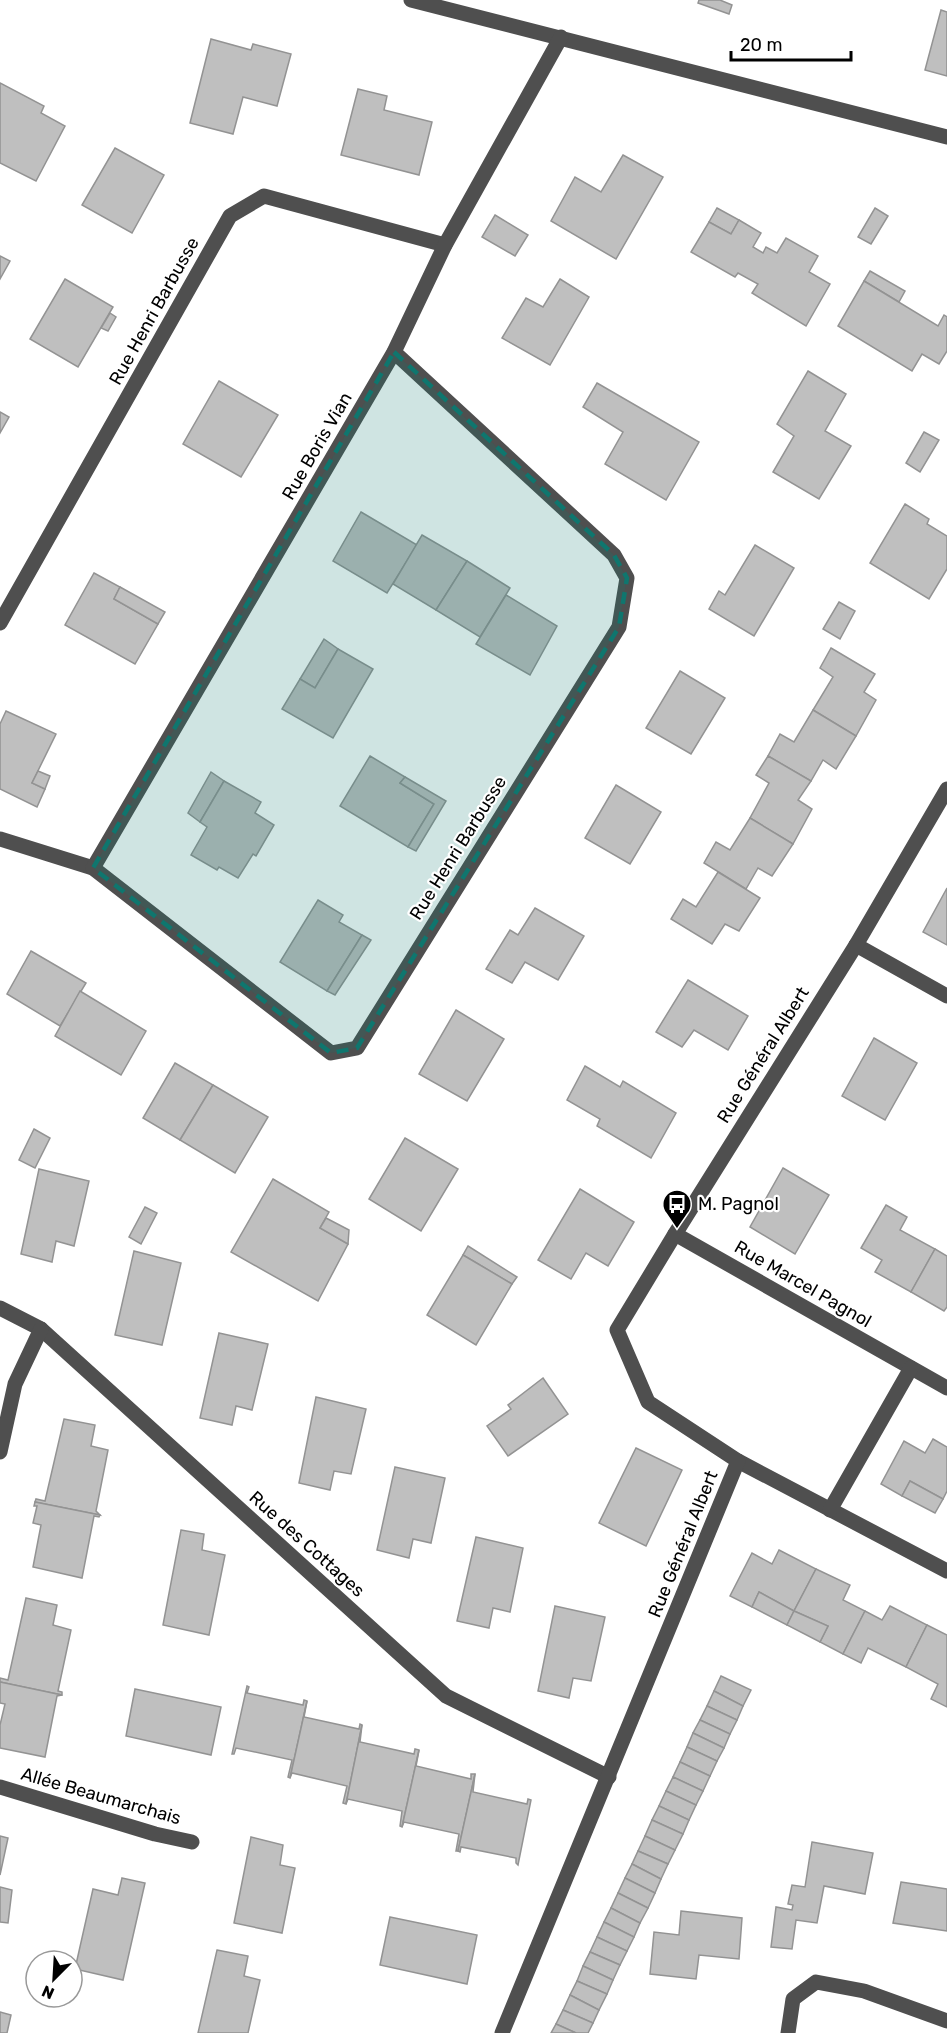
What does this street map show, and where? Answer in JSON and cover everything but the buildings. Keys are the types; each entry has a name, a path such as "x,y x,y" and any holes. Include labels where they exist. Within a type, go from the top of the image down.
{"street":[{"path":"411,0 947,137"},
{"name":"Rue Boris Vian","path":"93,868 394,352 444,245 561,37"},
{"name":"Rue Henri Barbusse","path":"0,623 230,216 264,196 444,245"},
{"name":"Rue Henri Barbusse","path":"0,839 93,868 331,1053 357,1048 619,627 627,578 615,555 394,352"},
{"name":"Rue Général Albert","path":"502,2033 738,1461 648,1402 617,1330 675,1233 856,945 947,789"},
{"path":"856,945 947,996"},
{"name":"Rue Marcel Pagnol","path":"675,1233 947,1388"},
{"name":"Rue des Cottages","path":"0,1308 41,1329 446,1696 609,1777"},
{"path":"0,1452 15,1384 41,1329"},
{"path":"830,1510 911,1368"},
{"path":"738,1461 947,1571"},
{"name":"Allée Beaumarchais","path":"0,1787 155,1834 192,1842"},
{"path":"788,2033 793,1999 816,1982 864,1991 947,2021"}],"highlighted area":[{"path":"394,352 614,555 627,578 619,627 357,1048 331,1053 93,868"}],"place":[{"name":"M. Pagnol","path":"677,1230"}]}
